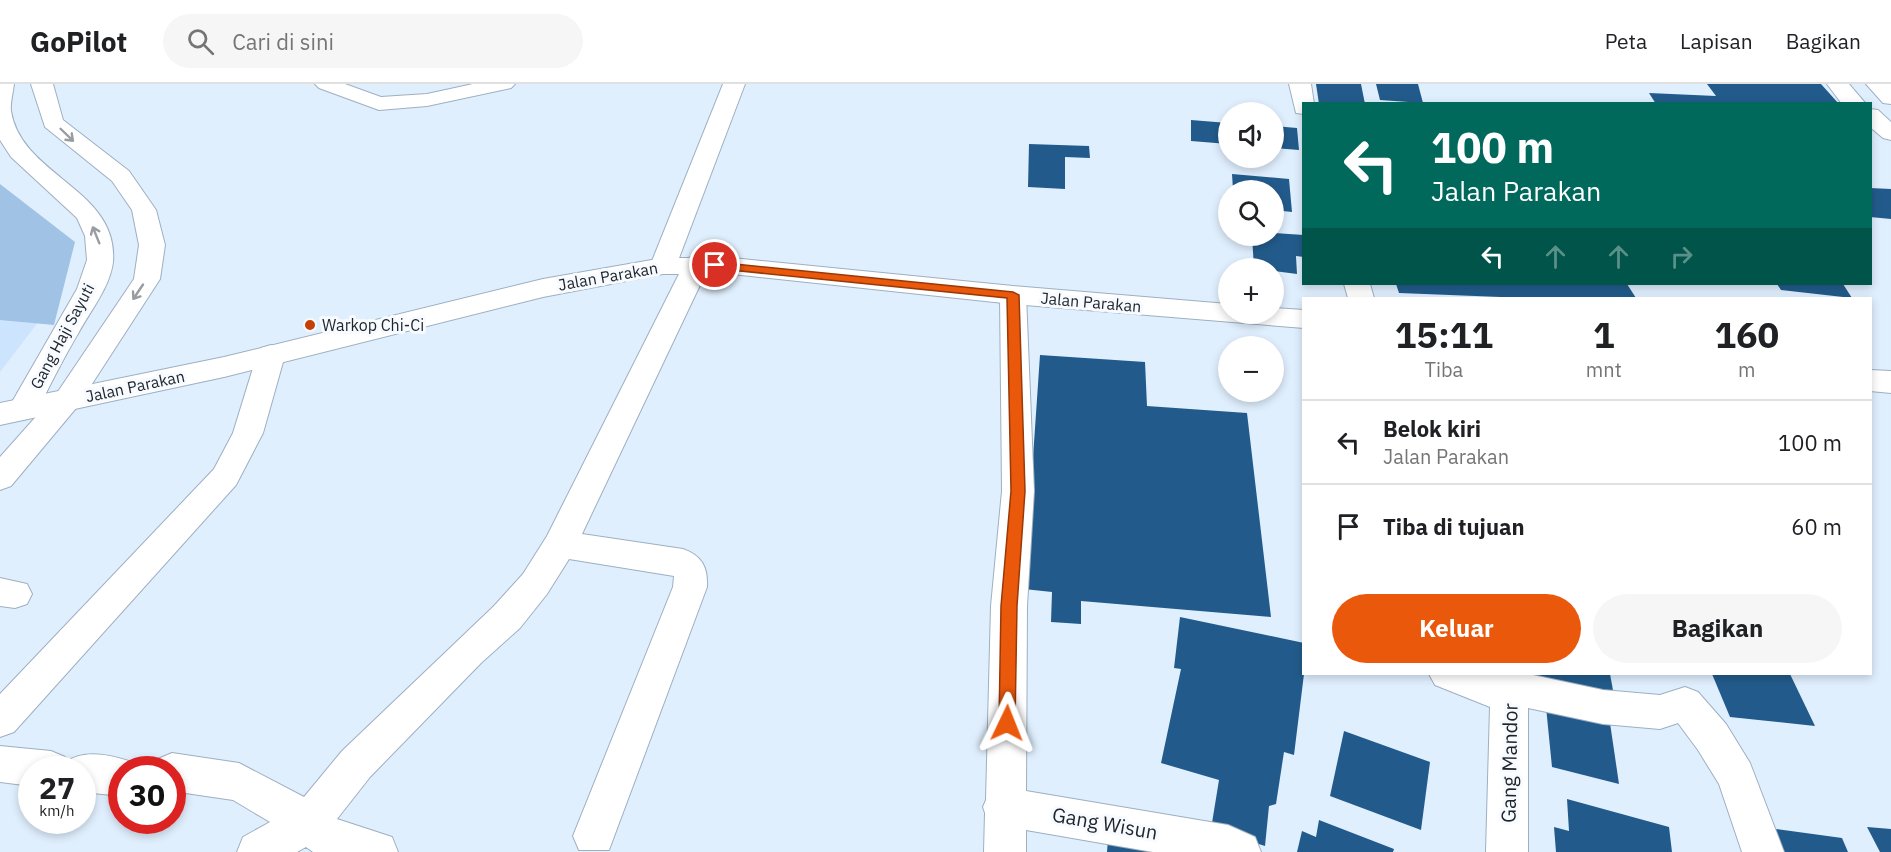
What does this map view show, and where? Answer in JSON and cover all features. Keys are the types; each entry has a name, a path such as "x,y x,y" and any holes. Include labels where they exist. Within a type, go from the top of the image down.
{"street":[{"name":"Gang Haji Sayuti","path":"3,84 0,112 9,138 28,163 76,199 100,238 99,261 91,287 11,411"},
{"name":"Gang Haji Sayuti","path":"0,478 67,400 147,279 152,245 144,210 122,176 75,142 53,122 42,84"},
{"path":"326,84 372,103 427,100 504,84"},
{"path":"427,100 457,84"},
{"path":"663,266 687,199 734,84"},
{"path":"1300,84 1303,102"},
{"path":"1838,84 1844,94 1854,102"},
{"path":"1891,85 1878,84 1891,98"},
{"path":"1872,117 1891,133"},
{"name":"Jalan Parakan","path":"11,411 271,355 491,299 663,266 697,264 1218,312"},
{"path":"258,852 309,822 356,764 468,652 507,617 535,584 560,544 697,264"},
{"path":"1005,852 1004,807 1010,659 1009,606 1018,491 1013,295"},
{"path":"1284,318 1302,319"},
{"path":"0,720 225,477 239,456 252,424 271,355"},
{"path":"1872,380 1891,382"},
{"path":"560,544 683,562 692,572 690,587 594,836"},
{"path":"1453,675 1603,707 1613,706 1660,712 1685,704 1712,737 1736,776 1763,852"},
{"name":"Gang Mandor","path":"1507,852 1510,686"},
{"path":"0,764 18,766"},
{"path":"186,774 239,782 309,822 326,837 377,852"},
{"name":"Gang Wisun","path":"1004,807 1151,831 1228,846 1240,852"}],"shaded area":[{"path":"0,184 75,242 54,325 0,320"},
{"path":"0,305 49,308 0,372"}],"building":[{"path":"1316,84 1361,84 1365,102 1319,102"},
{"path":"1376,84 1418,84 1423,102 1409,102 1380,100"},
{"path":"1707,84 1821,84 1837,102 1655,102 1649,93 1716,96"},
{"path":"1191,120 1218,122 1218,143 1191,141"},
{"path":"1284,127 1297,128 1299,150 1284,149"},
{"path":"1029,144 1089,146 1090,158 1065,157 1065,189 1028,187"},
{"path":"1232,174 1289,179 1292,212 1284,211 1284,180 1232,180"},
{"path":"1872,188 1891,189 1891,219 1872,217"},
{"path":"1284,234 1302,235 1302,257 1296,256 1297,274 1284,272 1284,258 1253,258 1253,246 1284,246"},
{"path":"1396,285 1628,285 1635,297 1503,297 1399,293"},
{"path":"1778,285 1844,285 1851,297 1843,297 1781,290"},
{"path":"1040,355 1145,362 1147,406 1247,413 1271,617 1081,601 1081,624 1051,622 1052,592 1024,589"},
{"path":"1180,617 1302,643 1302,675 1304,675 1294,755 1284,752 1276,804 1269,806 1265,846 1211,829 1219,780 1161,763 1181,669 1174,668"},
{"path":"1535,675 1610,675 1615,701 1537,684"},
{"path":"1712,675 1790,675 1815,726 1730,717"},
{"path":"1546,707 1610,723 1619,784 1552,767"},
{"path":"1344,731 1430,762 1421,830 1330,796"},
{"path":"1567,799 1669,827 1672,852 1556,852 1554,827 1569,831"},
{"path":"1319,820 1394,849 1393,852 1297,852 1302,831 1316,837"},
{"path":"1761,827 1842,838 1848,852 1770,852"},
{"path":"1867,827 1891,829 1891,852 1880,852"},
{"path":"1108,839 1176,852 1107,852"}],"place":[{"name":"Warkop Chi-Ci","path":"310,325"}],"route":[{"path":"715,265 1013,295 1018,491 1009,606 1010,659 1007,723"}]}
